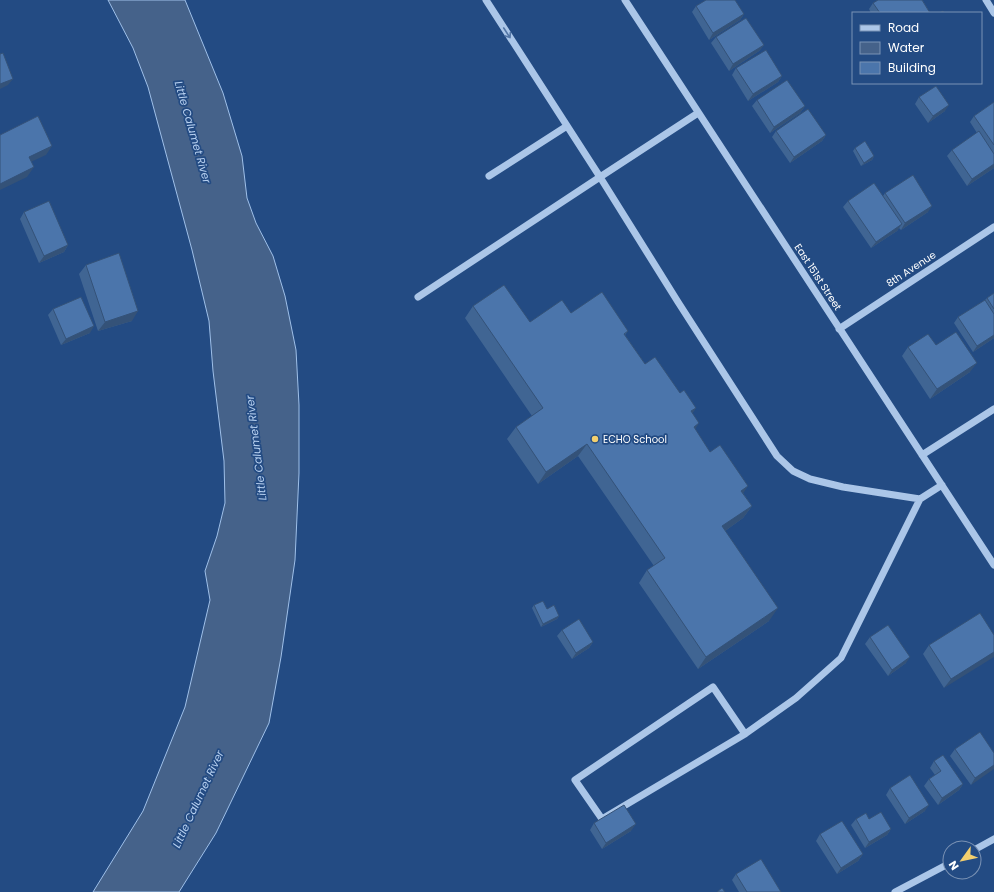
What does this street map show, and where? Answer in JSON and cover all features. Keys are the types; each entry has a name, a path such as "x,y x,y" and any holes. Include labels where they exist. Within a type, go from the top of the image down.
{"street":[{"path":"486,0 777,456 793,471 810,479 842,487 920,499"},
{"name":"East 151st Street","path":"625,0 994,565"},
{"path":"986,0 994,13"},
{"path":"418,297 698,113"},
{"path":"489,176 567,126"},
{"name":"8th Avenue","path":"839,328 994,227"},
{"path":"922,455 994,409"},
{"path":"745,734 714,687 575,780 602,819 745,734 796,698 841,658 920,499 942,485"},
{"path":"982,846 994,839"},
{"path":"895,892 942,867"}],"water":[{"name":"Little Calumet River","path":"108,0 185,0 223,93 242,156 247,198 256,223 273,256 285,296 296,350 299,405 299,473 295,560 281,657 269,723 216,833 179,892 93,892 143,811 185,707 210,600 205,571 217,536 225,503 224,461 213,371 209,321 192,250 148,87 133,48"}],"building":[{"path":"706,0 735,0 744,14 713,33 696,6"},
{"path":"878,0 922,0 929,12 879,12 873,3"},
{"path":"746,18 764,45 733,64 716,37"},
{"path":"766,50 782,76 753,94 736,68"},
{"path":"3,53 13,79 0,84 0,54"},
{"path":"787,80 805,106 774,127 757,100"},
{"path":"936,86 949,105 933,116 919,97"},
{"path":"994,102 994,145 974,116"},
{"path":"808,109 826,135 794,157 776,131"},
{"path":"38,116 52,146 29,157 34,167 0,184 0,135"},
{"path":"979,131 994,154 994,164 972,179 952,150"},
{"path":"865,141 874,156 864,163 855,148"},
{"path":"913,175 932,206 905,223 885,193"},
{"path":"874,183 902,224 876,242 848,201"},
{"path":"49,201 68,245 44,256 24,212"},
{"path":"119,253 138,311 105,322 86,265"},
{"path":"504,285 530,322 562,300 571,313 602,292 628,331 624,334 645,364 655,357 680,393 684,390 696,408 691,411 699,423 694,427 710,452 720,445 748,486 741,491 752,506 722,526 778,608 706,657 647,570 665,558 587,444 546,472 516,427 543,408 473,306"},
{"path":"994,293 994,309 987,298"},
{"path":"81,297 94,326 66,339 53,309"},
{"path":"985,300 994,314 994,335 977,346 958,317"},
{"path":"956,332 977,363 937,389 908,347 928,334 936,345"},
{"path":"543,601 547,609 554,605 559,616 543,624 534,605"},
{"path":"980,613 994,635 994,652 951,679 929,645"},
{"path":"579,619 593,642 576,653 562,630"},
{"path":"888,625 910,657 892,670 870,637"},
{"path":"980,732 994,753 994,765 975,778 955,749"},
{"path":"943,755 963,784 942,798 929,779 941,771 934,761"},
{"path":"910,775 929,805 909,818 890,788"},
{"path":"624,805 636,824 606,843 594,823"},
{"path":"881,812 891,829 869,842 856,819 866,813 869,819"},
{"path":"842,821 863,854 841,868 820,834"},
{"path":"761,859 781,892 747,892 736,874"},
{"path":"722,888 725,892 717,892"}],"place":[{"name":"ECHO School","path":"595,439"}]}
